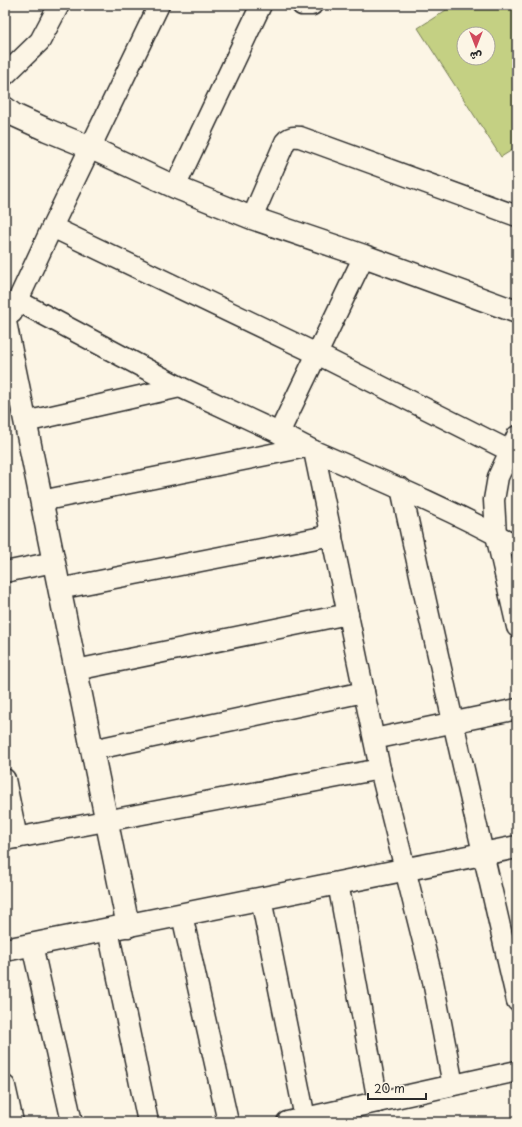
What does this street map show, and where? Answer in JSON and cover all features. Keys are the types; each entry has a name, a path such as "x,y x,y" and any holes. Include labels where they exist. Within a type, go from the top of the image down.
{"street":[{"path":"5,75 40,41 60,5"},
{"path":"148,1122 118,928 106,820 5,325 18,301 159,5"},
{"path":"176,187 261,5"},
{"path":"302,5 312,5"},
{"path":"5,108 14,115 46,130 91,148 176,187 252,218 364,256 517,312"},
{"path":"252,218 286,142 288,139 295,136 517,216"},
{"path":"52,227 317,354 513,444 498,477 495,488 494,515 496,535 517,627"},
{"path":"279,433 364,256"},
{"path":"18,301 180,387 310,449 401,488 517,546"},
{"path":"25,422 180,387"},
{"path":"41,501 310,449"},
{"path":"310,449 332,535 380,769 433,981 453,1085"},
{"path":"401,488 452,724 517,1001"},
{"path":"59,589 332,535"},
{"path":"5,572 54,562"},
{"path":"76,670 348,614"},
{"path":"92,750 364,692"},
{"path":"374,739 452,724 517,709"},
{"path":"5,779 11,839 380,769"},
{"path":"5,950 517,847"},
{"path":"338,883 378,1102"},
{"path":"261,899 299,1121 517,1071"},
{"path":"182,915 228,1122"},
{"path":"32,945 72,1122"},
{"path":"5,1086 13,1122"}],"green space":[{"path":"454,5 511,5 517,15 517,147 501,157 418,28"}]}
